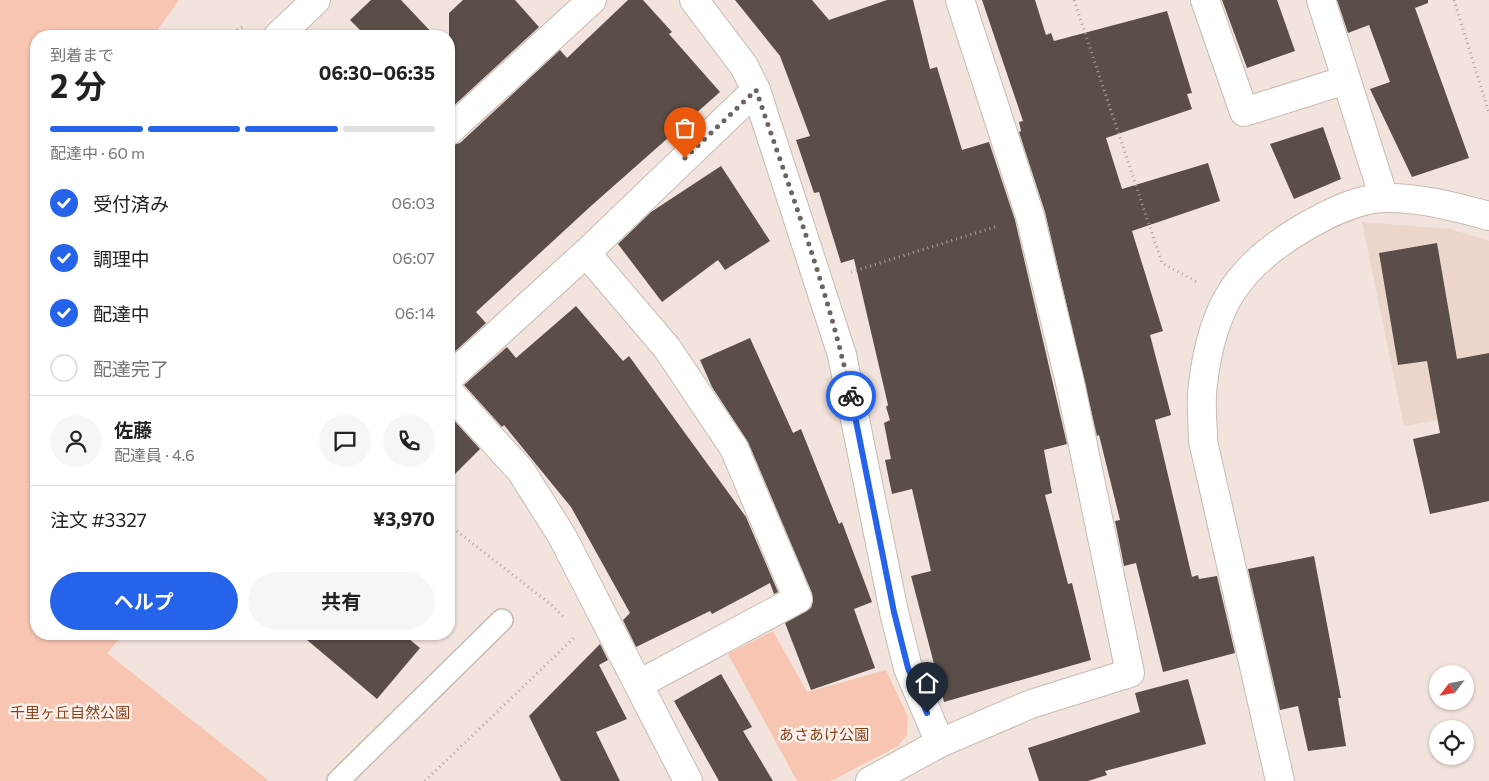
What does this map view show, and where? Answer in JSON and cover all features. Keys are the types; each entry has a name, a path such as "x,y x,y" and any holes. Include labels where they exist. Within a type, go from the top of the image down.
{"street":[{"path":"284,30 316,0"},
{"path":"455,126 592,0"},
{"path":"694,0 744,66 756,90 820,282 842,355 894,612 908,668 940,742"},
{"path":"871,781 940,742 1031,704 1130,674 1071,388 1030,216 960,0"},
{"path":"1205,0 1244,112 1346,80"},
{"path":"1321,0 1384,198"},
{"path":"455,373 586,253 756,90"},
{"path":"1280,781 1203,441 1202,385 1211,338 1226,298 1249,268 1274,245 1317,220 1357,202 1384,198 1439,203 1489,216"},
{"path":"586,253 668,348 734,448 798,599 639,684"},
{"path":"455,399 521,471 562,536 688,781"}],"lane":[{"path":"338,781 502,620"}],"path":[{"path":"1074,0 1162,264 1226,298"},
{"path":"1454,0 1489,113"},
{"path":"820,282 1030,216"},
{"path":"455,530 549,603 579,633"},
{"path":"425,781 579,633 600,609"}],"shaded area":[{"path":"1362,222 1451,229 1489,241 1489,411 1404,426"}],"green space":[{"name":"千里ヶ丘自然公園","path":"0,0 179,0 157,30 30,30 30,640 119,640 107,653 269,781 0,781"},
{"name":"あさあけ公園","path":"773,631 807,692 886,670 908,717 907,735 898,746 831,781 797,781 728,654"}],"building":[{"path":"371,0 401,0 429,30 360,30 350,20"},
{"path":"463,0 515,0 539,27 455,104 455,30 449,30 449,13"},
{"path":"628,0 643,0 672,32 669,34 720,92 591,206 476,312 486,323 455,351 455,144 460,143 560,50 567,58"},
{"path":"735,0 812,0 829,20 887,0 913,0 930,69 937,67 962,150 989,142 1015,220 1067,444 1044,450 1052,493 1045,495 1068,584 1072,583 1091,660 944,702 911,576 931,571 912,489 892,494 885,460 891,459 884,423 890,420 886,407 888,405 854,259 841,263 819,192 814,193 796,140 810,136 780,56"},
{"path":"982,0 1035,0 1046,35 1051,33 1054,41 1167,11 1192,93 1187,94 1192,109 1106,138 1122,189 1208,163 1220,201 1132,231 1163,331 1150,335 1171,415 1155,420 1192,577 1198,575 1199,579 1217,576 1235,653 1163,672 1136,563 1124,566 1115,521 1120,520 1099,435 1097,436 1045,212 1019,132 1021,131 1019,122 1023,121"},
{"path":"1222,0 1277,0 1295,51 1247,68"},
{"path":"1337,0 1428,0 1428,3 1415,8 1469,158 1412,177 1370,89 1390,82 1369,25 1348,33"},
{"path":"1323,127 1341,179 1294,199 1270,144"},
{"path":"721,166 770,241 725,270 718,260 662,302 618,244 651,212"},
{"path":"1437,243 1457,359 1489,353 1489,501 1430,514 1413,439 1440,433 1427,361 1398,365 1379,253"},
{"path":"576,306 623,361 629,356 746,517 778,592 774,594 770,583 712,614 710,611 636,647 623,620 630,613 571,507 504,425 502,427 464,385 507,347 516,358"},
{"path":"750,338 793,433 801,429 839,524 842,522 872,602 854,609 875,668 811,690 785,623 811,608 813,601 812,593 748,442 712,387 700,360"},
{"path":"455,422 480,449 455,474"},
{"path":"1314,556 1341,698 1338,698 1346,746 1308,751 1298,706 1280,710 1248,569"},
{"path":"307,640 410,640 420,648 377,699"},
{"path":"600,644 608,660 599,665 627,719 596,732 620,781 561,781 529,716"},
{"path":"721,674 752,727 743,731 773,781 719,781 674,701"},
{"path":"1188,679 1206,744 1105,771 1107,775 1088,781 1039,781 1028,748 1140,712 1135,693"}],"way so far":[{"path":"685,158 756,90 820,282 842,355 851,396"}],"route":[{"path":"851,396 894,612 908,668 927,713"}]}
